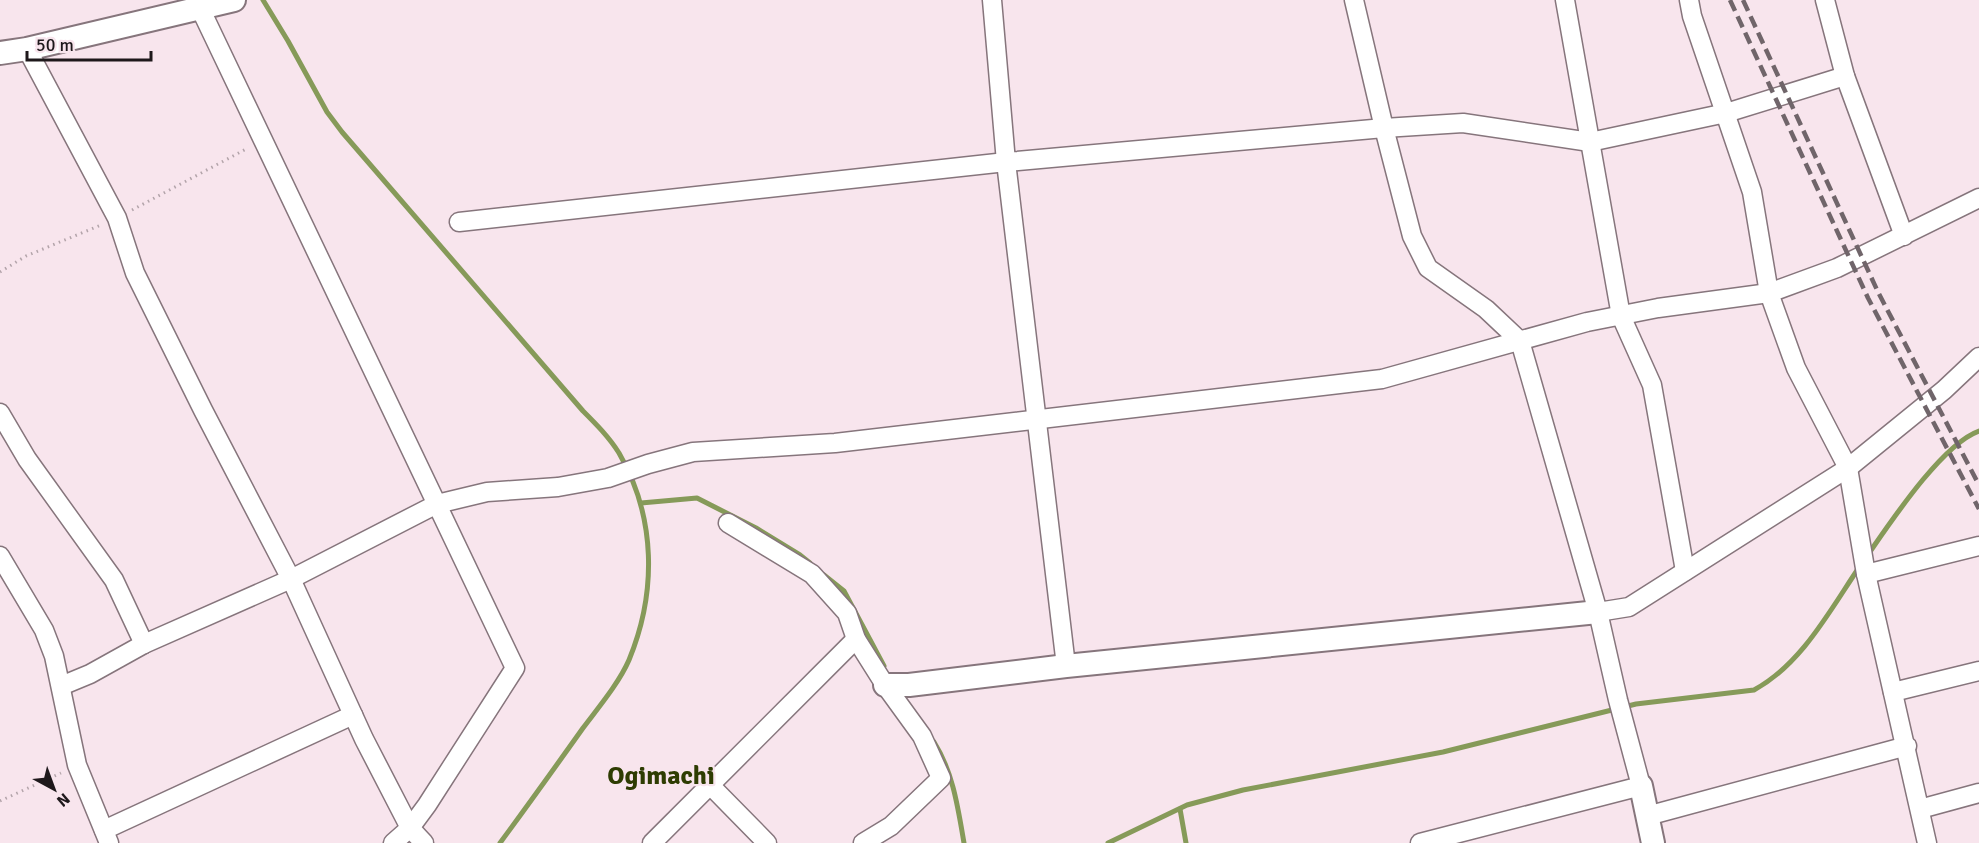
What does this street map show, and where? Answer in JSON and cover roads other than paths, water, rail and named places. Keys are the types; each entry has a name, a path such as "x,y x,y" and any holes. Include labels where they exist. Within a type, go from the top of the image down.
{"street":[{"path":"992,0 1006,162 1066,666"},
{"path":"1354,0 1412,236 1428,268 1486,309 1520,340 1598,612 1653,843"},
{"path":"1565,0 1621,316 1652,385 1685,571"},
{"path":"1689,0 1692,16 1752,192 1769,293 1796,368 1848,468 1866,574 1907,746 1927,843"},
{"path":"1825,0 1845,76 1905,236"},
{"path":"0,53 27,49 231,1"},
{"path":"200,8 515,668 410,828 393,843"},
{"path":"27,49 117,218 135,273 291,579 353,715 410,828 424,843"},
{"path":"459,222 1006,162 1384,128 1463,123 1590,142 1726,113 1845,76"},
{"path":"61,686 90,674 144,644 291,579 437,504 486,492 558,487 608,477 693,452 835,443 1382,379 1587,322 1658,308 1769,293 1838,268 1979,198"},
{"path":"885,685 909,685 1066,666 1629,607 1848,468 1944,390 1979,357"},
{"path":"0,413 27,459 114,580 144,644"},
{"path":"728,523 812,573 847,613 856,639 921,736 941,778 891,826 863,843"},
{"path":"1866,574 1979,546"},
{"path":"0,556 44,630 54,656 77,765 106,836 353,715"},
{"path":"652,843 856,639"},
{"path":"1893,692 1979,671"},
{"path":"1647,816 1907,746"},
{"path":"710,784 767,843"},
{"path":"1420,843 1641,786"},
{"path":"1920,809 1979,794"}],"waterway":[{"path":"263,0 327,112 583,411 607,436 631,477 640,503 646,529 648,581 638,634 629,660 620,678 500,843"},
{"path":"1867,556 1903,505 1933,468 1949,451 1979,431"},
{"path":"641,503 697,498 756,528 810,563"},
{"path":"1108,843 1187,805 1243,790 1443,752 1636,704 1754,690 1787,666 1801,651 1860,566"},
{"path":"824,575 844,591 884,666"},
{"path":"934,742 950,778 964,843"},
{"path":"1180,809 1186,843"}],"railway":[{"path":"1730,0 1868,298 1979,509"},
{"path":"1743,0 1878,292 1979,485"}],"district":[{"name":"Ogimachi","path":"661,776"}]}
